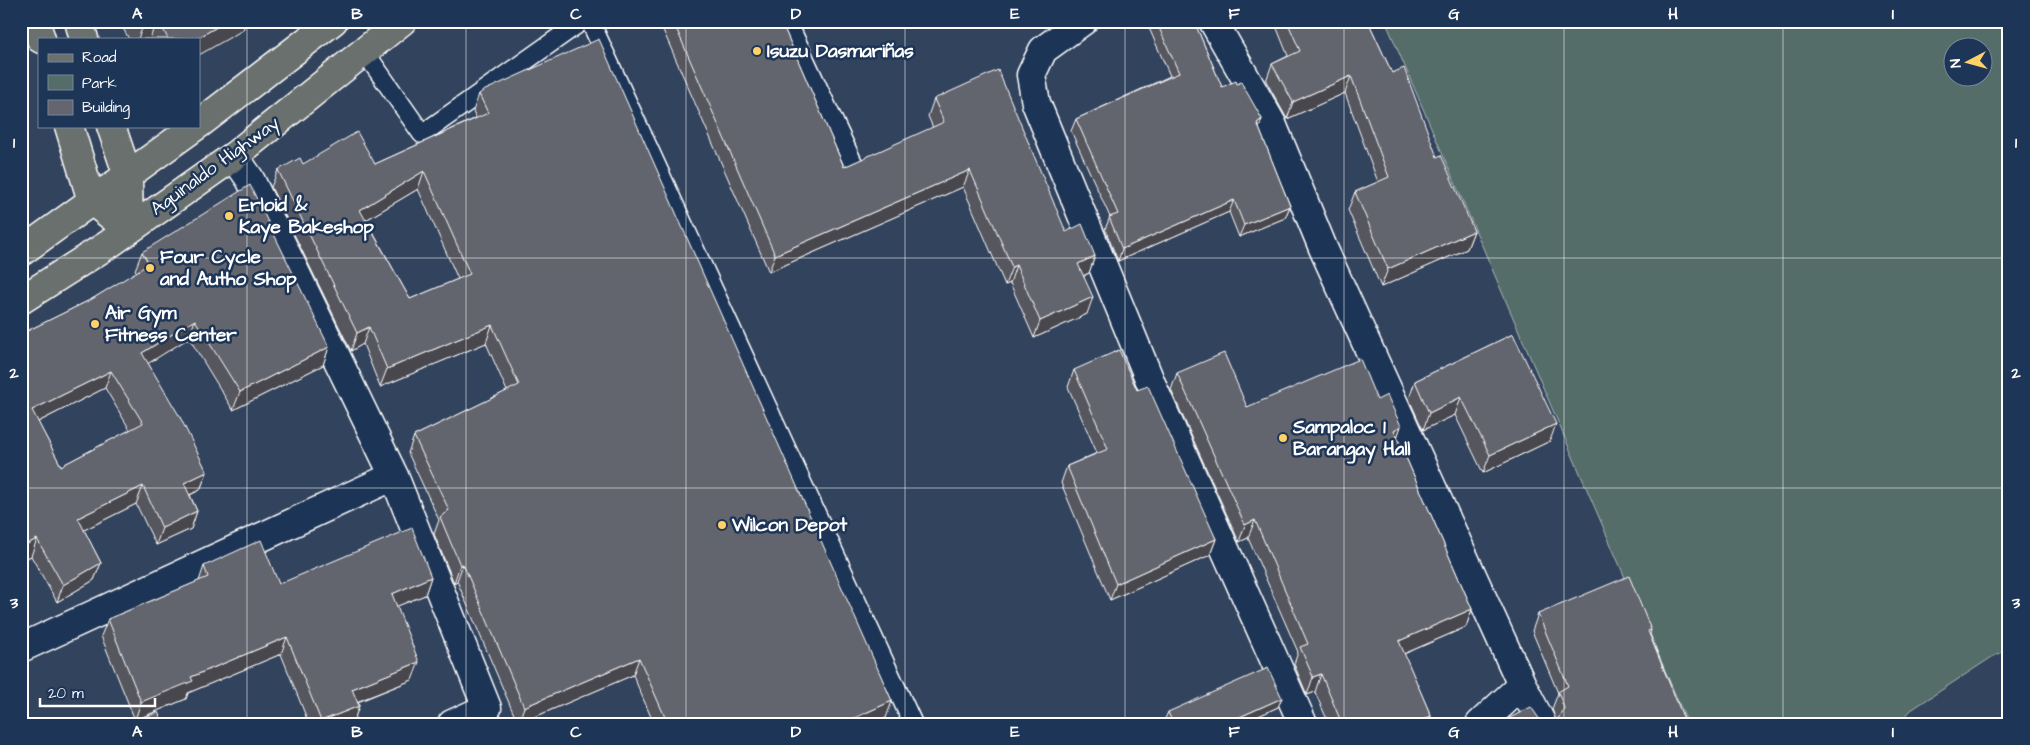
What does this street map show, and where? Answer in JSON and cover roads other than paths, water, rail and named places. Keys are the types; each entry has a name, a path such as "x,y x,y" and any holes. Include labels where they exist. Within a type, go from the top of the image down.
{"main road":[{"path":"35,21 41,38"},
{"path":"79,21 84,38"},
{"path":"200,123 333,21"},
{"name":"Aguinaldo Highway","path":"21,300 129,230 234,156 402,21"},
{"path":"70,128 92,201 129,230"},
{"path":"112,128 128,176 129,230"},
{"path":"21,252 194,128"}],"street":[{"path":"1083,21 1043,50 1031,74 1036,104 1153,388 1303,724"},
{"path":"1213,21 1272,124 1323,248 1522,685 1542,724"},
{"path":"234,156 250,179 394,476 487,708 452,724"},
{"path":"21,648 394,476"},
{"path":"1480,724 1522,685"}],"lane":[{"path":"364,51 422,134 582,21"},
{"path":"590,21 913,724"},
{"path":"787,21 854,165"}],"place":[{"name":"Isuzu Dasmariñas","path":"757,51"},
{"name":"Erloid & Kaye Bakeshop","path":"229,216"},
{"name":"Four Cycle and Autho Shop","path":"150,268"},
{"name":"Air Gym Fitness Center","path":"95,324"},
{"name":"Sampaloc 1 Barangay Hall","path":"1283,438"},
{"name":"Wilcon Depot","path":"722,525"}]}
